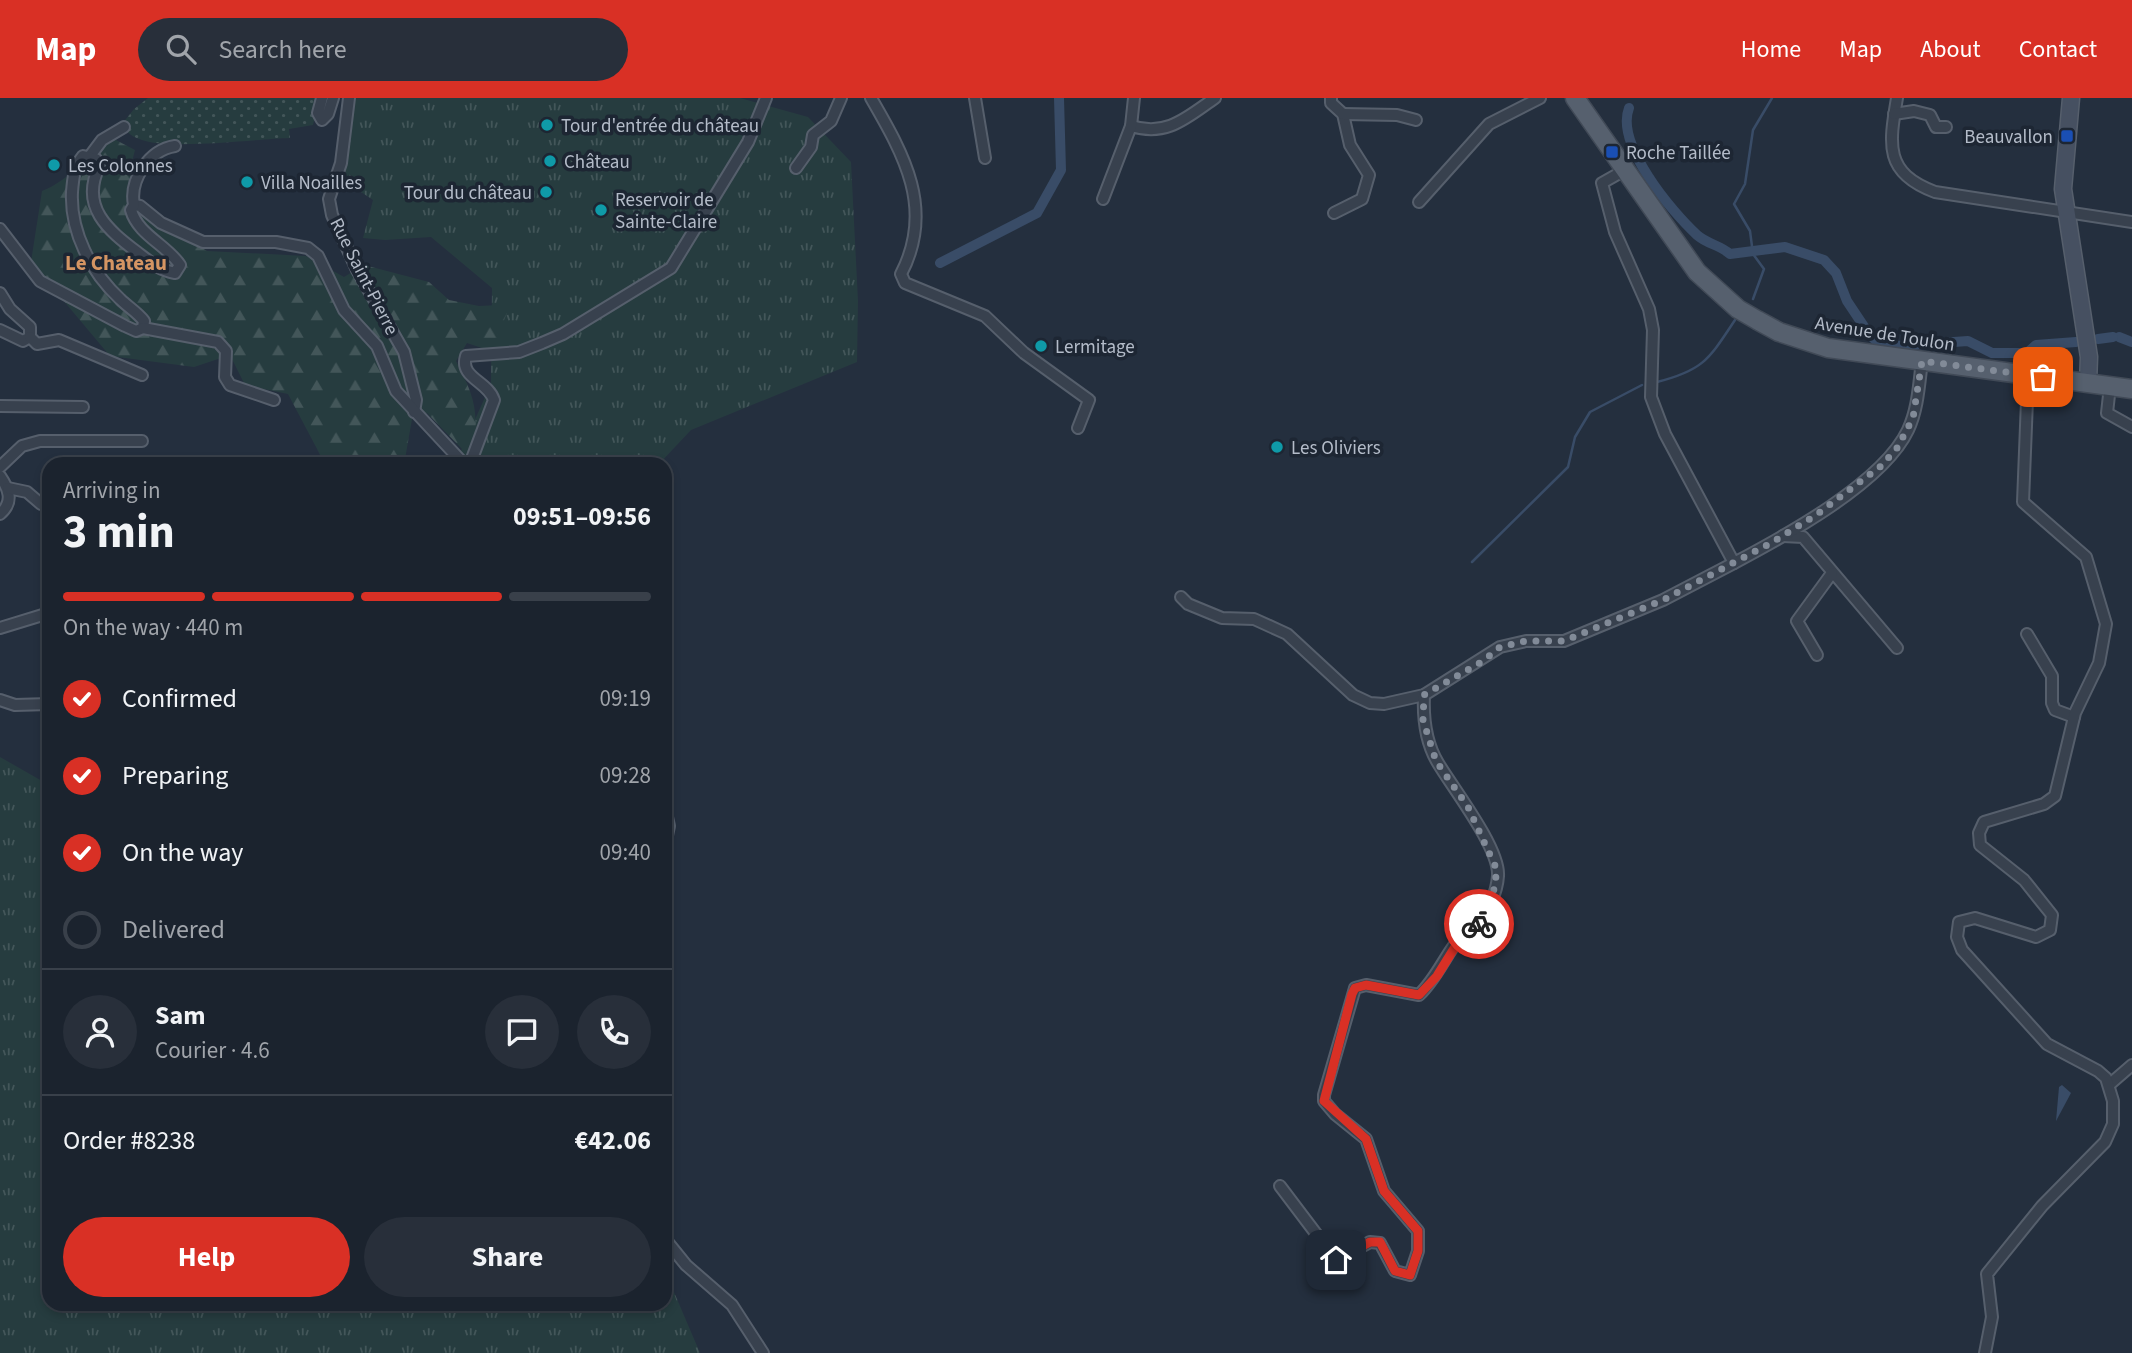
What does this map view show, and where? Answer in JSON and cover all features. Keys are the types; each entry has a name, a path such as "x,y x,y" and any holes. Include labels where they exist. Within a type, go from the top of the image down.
{"main road":[{"name":"Avenue de Toulon","path":"1575,98 1697,272 1738,309 1779,332 1815,345 2132,389"}],"street":[{"path":"322,98 318,113 321,120 328,114 333,98"},
{"name":"Rue Saint-Pierre","path":"349,98 341,163 329,199 332,215 357,270 404,352 415,400 414,412"},
{"path":"473,457 494,400 491,392 466,372 466,356 519,352 563,334 671,268 748,142 766,98"},
{"path":"796,168 811,147 813,135 831,121 841,98"},
{"path":"871,98 904,155 916,196 911,255 901,274 905,283 985,316 1024,353 1089,400 1078,428"},
{"path":"975,98 985,159"},
{"path":"1103,199 1131,126 1135,98"},
{"path":"1131,126 1155,131 1179,123 1215,98"},
{"path":"1331,98 1331,103 1343,114 1350,145 1369,175 1363,199 1334,213"},
{"path":"1419,202 1489,124 1540,98"},
{"path":"1897,98 1891,140 1894,160 1912,182 1935,191 2132,222"},
{"path":"2071,98 2063,172 2066,211 2089,358 2088,383"},
{"path":"1894,114 1914,111 1930,115 1936,127 1946,127"},
{"path":"1343,114 1397,115 1416,120"},
{"path":"90,156 102,140 124,127"},
{"path":"143,328 144,321 138,313 120,299 89,260 72,220 73,176 83,156 96,159 99,167 92,181 94,206 104,223 116,236 160,270 174,272 180,265 173,254 133,218 131,211 134,205 132,192 144,167 160,150 175,146"},
{"path":"1625,170 1602,183 1615,232 1648,309 1653,330 1651,397 1665,434 1734,563"},
{"path":"134,205 141,206 181,234 203,242 276,242 308,248 318,256 344,310 377,346 396,391 457,457"},
{"path":"0,229 40,281 136,331 143,328 218,342 226,351 225,377 230,385 274,400"},
{"path":"0,293 10,309 30,327 30,337 37,344 59,340 142,375"},
{"path":"0,330 23,341 30,337"},
{"path":"1181,597 1188,604 1222,618 1254,619 1298,640 1341,685 1370,703 1401,703 1424,695 1483,661 1500,647 1526,641 1564,641 1663,600 1783,536 1872,473 1897,448 1913,418 1922,361"},
{"path":"1985,1353 1992,1317 1987,1275 2042,1206 2105,1143 2113,1124 2110,1084 2098,1070 2046,1044 1962,950 1957,937 1959,922 1975,918 2036,937 2050,930 2052,915 2042,899 1980,845 1979,833 1984,822 2044,804 2055,796 2074,718 2099,663 2106,624 2085,557 2023,502 2028,375"},
{"path":"2110,386 2107,413 2132,427"},
{"path":"0,406 83,407"},
{"path":"0,467 22,446 40,441 142,441"},
{"path":"0,476 8,488 8,504 0,514"},
{"path":"8,488 27,492 41,504"},
{"path":"1783,536 1803,537 1897,648"},
{"path":"1817,655 1797,621 1832,573"},
{"path":"0,628 42,615"},
{"path":"2027,634 2052,676 2052,703 2055,710 2074,718"},
{"path":"1280,1186 1336,1260 1370,1242 1380,1242 1395,1271 1410,1275 1418,1251 1418,1231 1384,1191 1366,1139 1335,1114 1324,1101 1324,1095 1355,988 1366,985 1419,995 1437,976 1460,939 1476,929 1495,889 1498,875 1492,854 1468,807 1436,761 1423,720 1424,695"},
{"path":"0,700 15,705 42,704"},
{"path":"2110,1084 2132,1065"},
{"path":"672,1248 686,1265 732,1305 763,1353"}],"green space":[{"path":"148,98 319,98 313,125 289,129 290,138 172,144 138,139 122,124 134,109"},
{"path":"353,98 740,98 808,117 851,162 858,301 857,362 691,430 666,457 458,457 491,384 492,288 431,237 385,240 363,238 373,200 340,178"},
{"path":"114,139 135,150 130,169 139,212 207,251 306,256 344,277 364,265 429,282 449,300 479,306 500,305 507,313 491,351 467,343 456,361 475,411 473,445 462,449 427,413 412,419 405,457 321,457 288,394 245,385 230,355 194,367 110,356 31,262 42,191 62,180"},
{"path":"0,757 42,781 42,1311 672,1311 672,1287 700,1353 0,1353"}],"water":[{"path":"2062,1085 2071,1093 2056,1121 2059,1087"}],"waterway":[{"path":"940,263 1037,213 1061,170 1059,98"},
{"path":"1753,299 1764,269 1753,254 1750,231 1734,204 1745,184 1753,130 1772,98"},
{"path":"1629,108 1627,123 1630,140 1638,158 1660,194 1697,235 1730,254 1785,247 1824,260 1836,273 1847,301 1867,331"},
{"path":"1657,382 1685,373 1704,361 1735,320"},
{"path":"1872,337 1883,347 1968,341 1992,353 2027,353 2036,345 2076,342"},
{"path":"2098,339 2113,337"},
{"path":"2119,337 2132,342"},
{"path":"1472,562 1568,467 1575,437 1590,412 1642,385"}],"way so far":[{"path":"1479,924 1492,901 1497,870 1492,854 1468,807 1436,761 1423,720 1424,695 1483,661 1500,647 1526,641 1564,641 1663,600 1771,543 1816,515 1881,466 1897,448 1913,418 1922,361 2043,377"}],"place":[{"name":"Tour d'entrée du château","path":"547,125"},
{"name":"Beauvallon","path":"2067,136"},
{"name":"Roche Taillée","path":"1612,152"},
{"name":"Château","path":"550,161"},
{"name":"Les Colonnes","path":"54,165"},
{"name":"Villa Noailles","path":"247,182"},
{"name":"Tour du château","path":"546,192"},
{"name":"Reservoir de Sainte-Claire","path":"601,210"},
{"name":"Lermitage","path":"1041,346"},
{"name":"Les Oliviers","path":"1277,447"}],"district":[{"name":"Le Chateau","path":"116,263"}],"route":[{"path":"1336,1260 1370,1242 1380,1242 1395,1271 1410,1275 1419,1240 1418,1231 1411,1220 1384,1191 1366,1139 1335,1114 1324,1101 1352,994 1355,988 1366,985 1419,995 1437,976 1460,939 1479,924"}]}
